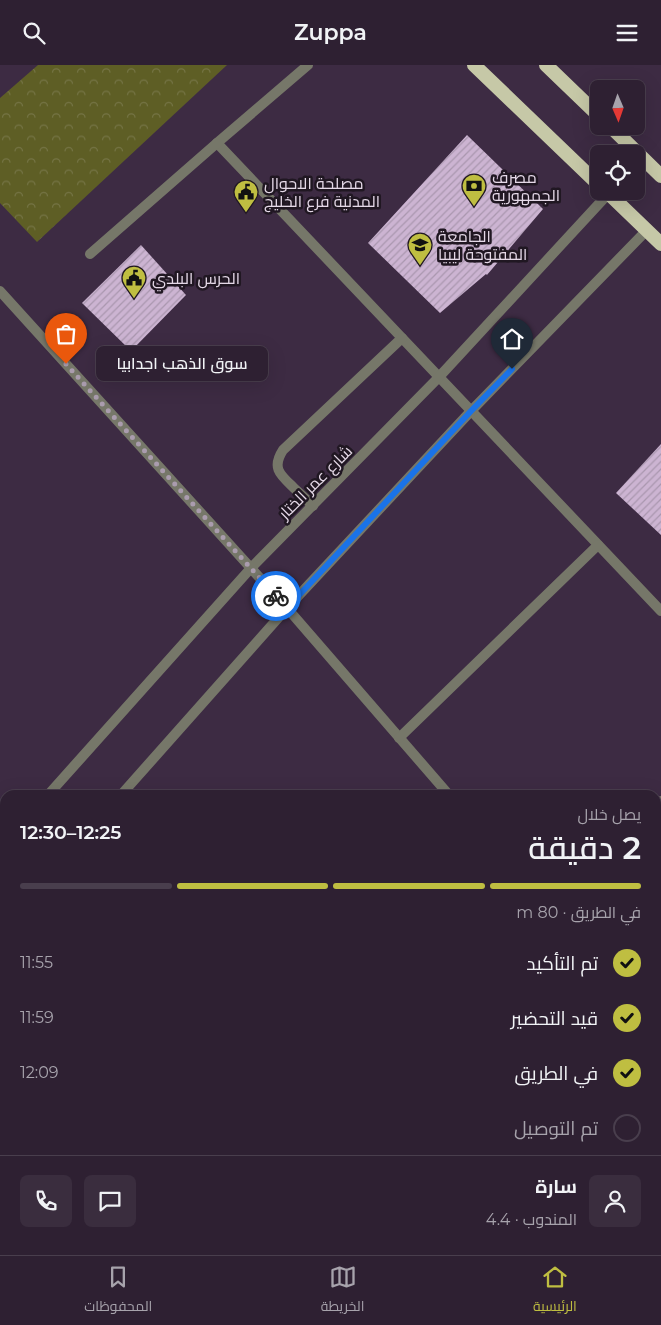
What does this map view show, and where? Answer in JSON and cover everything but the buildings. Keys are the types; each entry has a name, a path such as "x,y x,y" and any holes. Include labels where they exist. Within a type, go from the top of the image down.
{"highway":[{"path":"474,65 590,177"},
{"path":"546,65 590,107"},
{"path":"619,135 661,176"},
{"path":"615,200 661,244"}],"street":[{"path":"90,254 308,65"},
{"path":"217,143 661,611"},
{"name":"شارع عمر الختار","path":"52,790 251,568 439,377 595,200"},
{"path":"125,790 287,608 471,411 647,230"},
{"path":"0,291 287,608 445,790"},
{"path":"313,505 282,477 278,471 279,456 283,450 402,338"},
{"path":"400,738 598,545"}],"green space":[{"path":"38,65 227,65 37,242 0,203 0,98"}],"way so far":[{"path":"66,364 276,596"}],"place":[{"name":"مصرف الجمهورية","path":"474,207"},
{"name":"مصلحة الاحوال المدنية فرع الخليج","path":"246,213"},
{"name":"الجامعة المفتوحة ليبيا","path":"420,266"},
{"name":"الحرس البلدي","path":"134,299"},
{"name":"سوق الذهب اجدابيا","path":"66,364"}],"route":[{"path":"276,596 287,608 512,369"}]}
